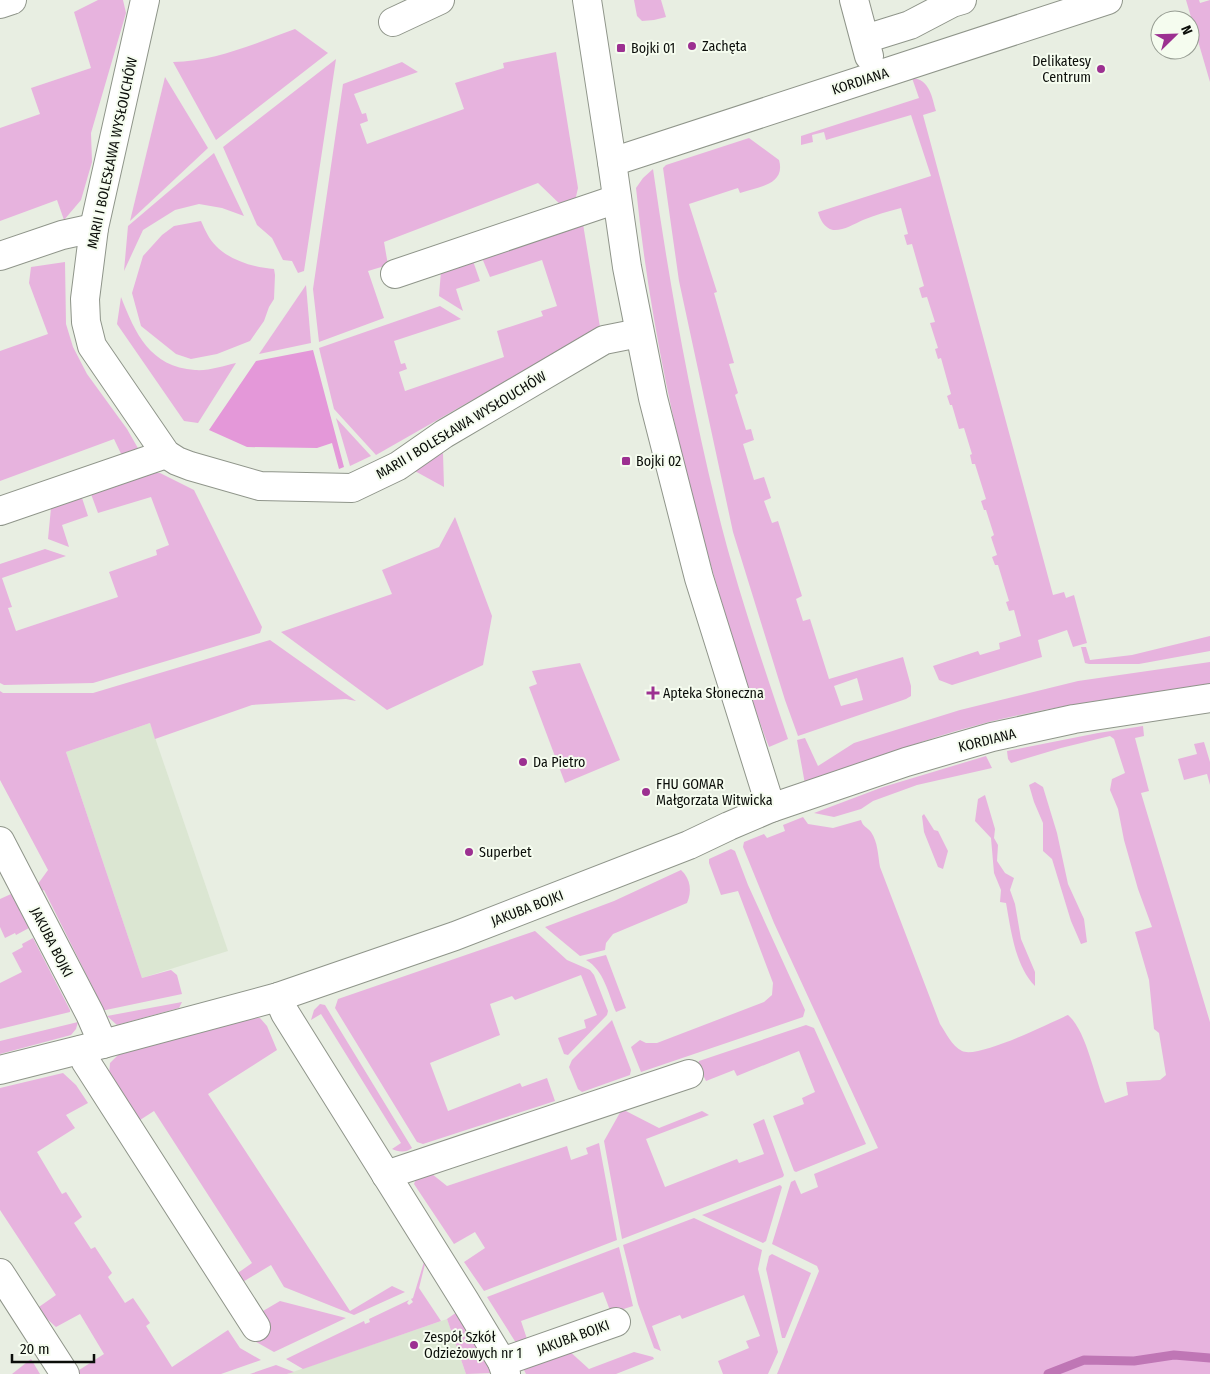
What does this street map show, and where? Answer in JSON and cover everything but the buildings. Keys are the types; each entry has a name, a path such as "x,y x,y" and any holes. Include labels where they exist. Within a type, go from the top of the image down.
{"street":[{"path":"0,4 12,0"},
{"name":"MARII I BOLESŁAWA WYSŁOUCHÓW","path":"145,0 94,228 85,299 86,322 92,346 166,454 190,466 260,486 352,488 398,466 444,434 604,340 639,333"},
{"path":"393,22 440,0"},
{"path":"587,0 639,333 653,398 698,578 771,808"},
{"path":"854,0 875,76"},
{"path":"865,39 910,25 952,3 962,0"},
{"name":"KORDIANA","path":"612,162 1108,0"},
{"path":"395,274 617,199"},
{"path":"0,256 62,235 94,228"},
{"path":"0,511 166,454"},
{"name":"KORDIANA","path":"771,808 906,762 992,737 1074,719 1210,698"},
{"name":"JAKUBA BOJKI","path":"0,1070 278,997 464,932 689,845 771,808"},
{"name":"JAKUBA BOJKI","path":"0,841 90,1014 92,1047"},
{"name":"JAKUBA BOJKI","path":"278,997 284,1013 504,1368 616,1322"},
{"path":"92,1047 86,1062 256,1326"},
{"path":"386,1175 689,1074"},
{"path":"0,1273 65,1374"}],"shaded area":[{"path":"98,0 123,0 126,13 91,133 92,162 81,200 64,220 57,200 0,221 0,128 40,114 31,88 91,68 74,12"},
{"path":"634,0 661,0 666,17 642,21 637,16"},
{"path":"1186,0 1199,0 1200,3 1210,0 1210,82 1200,48 1200,10 1189,10"},
{"path":"295,29 328,53 216,140 173,62 220,55"},
{"path":"556,52 578,188 575,201 563,207 538,183 384,242 388,265 368,271 384,318 319,342 313,289 343,84 402,62 418,72 354,94 362,114 366,113 368,121 360,124 367,144 464,109 455,83 504,68 503,63"},
{"path":"336,59 304,271 298,273 292,261 283,260 272,238 257,225 223,147"},
{"path":"165,77 208,148 130,221"},
{"path":"912,78 918,79 926,85 936,111 923,115 1053,595 1064,592 1066,598 1074,595 1087,643 1073,647 1067,630 1038,640 1042,657 952,685 939,680 933,666 978,651 980,655 1000,649 999,643 1021,636 1014,610 1009,611 1006,602 1009,601 998,565 995,565 992,557 997,555 991,537 994,535 981,501 986,499 975,464 972,464 970,455 972,454 964,428 959,429 952,405 950,405 947,396 951,394 941,358 938,359 935,349 938,348 930,323 935,322 927,297 922,298 919,288 924,286 912,244 907,245 904,235 908,234 901,208 872,216 837,230 830,229 825,225 818,212 931,176 911,115 826,140 824,132 812,135 813,142 801,145 801,136 919,98"},
{"path":"749,138 779,160 780,168 778,175 769,184 740,193 738,188 689,204 717,292 714,293 734,363 729,364 738,393 735,395 746,430 751,429 754,440 743,444 754,480 764,477 771,498 764,501 772,523 778,521 802,596 796,599 803,621 810,619 829,679 903,657 911,686 911,696 906,699 798,736 733,532 679,281 663,168 666,165","holes":["857,678 863,700 841,706 834,686"]},
{"path":"214,153 244,216 222,208 199,204 175,210 143,230 124,271 128,226"},
{"path":"653,169 680,337 723,534 740,593 788,739 769,747 744,675 699,523 672,412 651,300 636,188"},
{"path":"201,221 207,234 221,251 251,265 274,269 274,299 264,321 250,341 217,354 191,359 176,354 141,326 132,293 143,256 162,235 174,226"},
{"path":"583,224 600,327 376,455 334,409 319,348 440,306 461,319 394,341 401,364 405,363 407,369 399,372 405,391 504,357 497,331 543,316 541,311 557,306 542,260 490,277 482,258"},
{"path":"473,261 480,281 456,289 463,311 439,296 441,271"},
{"path":"65,262 66,324 73,347 87,374 127,429 139,450 124,460 114,439 0,481 0,351 48,334 29,283 31,267"},
{"path":"306,285 311,343 259,354"},
{"path":"121,297 132,323 146,346 166,362 195,370 216,368 236,363 198,423 184,421 117,324"},
{"path":"313,350 344,467 339,469 332,443 317,448 247,447 209,430 256,361"},
{"path":"336,418 371,456 350,466"},
{"path":"443,453 444,487 413,470"},
{"path":"160,473 194,490 262,627 260,633 93,683 4,685 0,683 0,564 45,549 66,556 2,578 12,607 8,608 16,631 118,597 109,572 157,555 156,550 169,545 151,497 98,513 91,494"},
{"path":"82,498 88,516 62,525 69,547 48,539 51,508"},
{"path":"455,517 492,616 483,665 387,710 281,632 392,594 382,570 439,547"},
{"path":"1210,636 1210,651 1139,664 1085,663 1081,647 1086,647 1090,660 1132,655"},
{"path":"270,640 356,701 346,699 252,705 155,739 150,723 66,752 142,978 171,970 177,975 182,994 101,1011 99,1009 102,1006 44,890 38,893 35,888 48,870 0,780 0,691 3,693 93,693"},
{"path":"1210,662 1210,685 1071,705 989,722 919,743 805,784 797,740 805,738 818,766 854,743 960,710 1078,681"},
{"path":"580,663 620,760 565,783 529,687 537,684 532,671"},
{"path":"150,723 228,951 142,978 66,752"},
{"path":"1143,726 1144,736 1135,738 1149,791 1141,793 1210,1022 1210,1374 777,1374 819,1271 817,1266 772,1244 791,1182 795,1180 801,1194 818,1187 814,1174 878,1148 774,923 743,847 744,842 764,834 767,838 785,831 783,825 803,817 808,824 833,828 861,820 875,840 880,867 940,1024 952,1043 962,1051 983,1050 1014,1039 1068,1015 1075,1022 1080,1032 1105,1103 1128,1095 1126,1082 1160,1080 1166,1075 1159,1033 1154,1029 1149,980 1135,932 1152,927 1138,889 1124,840 1118,809 1110,790 1112,779 1125,773 1114,739 1110,736 1011,763 1008,759 1007,751"},
{"path":"1204,742 1210,762 1210,785 1207,774 1184,780 1178,759 1197,754 1194,744"},
{"path":"986,756 992,768 917,785 873,801 861,809 834,817 814,813 883,787"},
{"path":"1035,782 1043,787 1057,833 1068,884 1084,919 1087,942 1081,944 1071,921 1052,859 1043,851 1043,823 1029,785"},
{"path":"985,795 995,829 994,838 998,845 997,861 1005,873 1014,878 1010,890 1015,904 1021,939 1035,972 1035,986 1028,978 1018,958 1006,903 1000,902 1001,890 994,873 991,838 975,821 978,799"},
{"path":"924,814 934,830 938,831 948,851 943,869 938,867 924,832 922,816"},
{"path":"731,849 735,851 748,885 805,1010 803,1017 641,1072 631,1047 640,1040 646,1043 657,1043 764,1002 772,995 773,983 738,891 721,895 709,863 709,859"},
{"path":"681,870 687,877 690,886 687,903 613,934 606,943 605,950 580,956 545,927 614,901"},
{"path":"11,894 29,928 5,938 0,927 0,899"},
{"path":"535,931 567,960 590,970 594,975 608,1011 607,1015 568,1055 564,1054 558,1038 586,1028 584,1020 597,1015 581,975 515,1000 512,996 490,1004 500,1035 430,1063 448,1111 520,1083 522,1087 547,1078 555,1101 423,1144 417,1142 335,1008 338,999"},
{"path":"33,938 70,1012 0,1029 0,983 22,972 12,953 23,947 22,944"},
{"path":"606,955 626,1008 616,1012 601,976 592,964 586,960"},
{"path":"182,1002 179,1008 117,1025 107,1016"},
{"path":"320,1004 325,1005 412,1148 410,1150 402,1152 392,1149 401,1143 321,1014 311,1020 314,1010"},
{"path":"260,1018 267,1026 277,1050 208,1094 350,1311 392,1286 405,1292 354,1315 284,1287 271,1265 241,1283 235,1275 252,1263 154,1111 137,1122 109,1075 110,1063 118,1055 243,1019"},
{"path":"612,1020 631,1070 630,1075 582,1092 578,1089 569,1067 572,1060"},
{"path":"78,1022 76,1029 71,1035 0,1054 0,1041"},
{"path":"806,1025 814,1028 866,1144 796,1172 773,1116 804,1104 802,1098 815,1092 799,1051 737,1076 734,1070 706,1081 698,1065 699,1061"},
{"path":"63,1073 76,1085 88,1103 66,1115 75,1128 37,1152 62,1194 66,1192 82,1217 74,1223 91,1249 95,1247 112,1273 108,1277 125,1303 133,1298 150,1323 146,1326 172,1367 228,1330 240,1348 261,1360 221,1374 73,1374 104,1354 80,1314 56,1327 36,1309 56,1295 0,1210 0,1088"},
{"path":"622,1109 659,1128 702,1111 709,1115 646,1139 665,1187 737,1159 739,1163 764,1154 753,1124 764,1119 784,1175 622,1239 604,1141"},
{"path":"599,1143 617,1240 484,1291 464,1262 485,1248 475,1232 454,1244 414,1184 416,1179 427,1170 447,1186 567,1146 571,1160 588,1154 586,1148"},
{"path":"780,1185 782,1187 766,1241 763,1243 702,1215"},
{"path":"694,1218 762,1250 758,1269 778,1352 768,1374 723,1374 718,1361 749,1348 746,1341 760,1336 744,1295 682,1319 680,1315 652,1326 661,1351 654,1348 638,1304 623,1245"},
{"path":"619,1247 633,1306 611,1313 603,1292 521,1321 528,1342 518,1346 487,1297"},
{"path":"772,1254 811,1273 785,1338 782,1338 766,1269 769,1256"},
{"path":"424,1262 419,1288 441,1321 303,1369 286,1359 364,1321 365,1324 370,1322 369,1319 409,1300 407,1303 409,1305 413,1302 411,1299 413,1298"},
{"path":"280,1301 346,1318 274,1352 249,1338 263,1311"},
{"path":"457,1312 493,1373 466,1374 447,1319"},
{"name":"Zespół Szkół Odzieżowych nr 1","path":"447,1319 466,1374 287,1374"},
{"path":"567,1349 589,1369 634,1352 653,1357 654,1359 616,1374 526,1374 524,1370 526,1366"},
{"path":"31,1359 40,1374 12,1374"},
{"path":"276,1365 294,1372 287,1374 250,1374"}],"waterway":[{"path":"1048,1374 1084,1360 1134,1361 1174,1355 1210,1358"}],"place":[{"name":"Zachęta","path":"692,46"},
{"name":"Bojki 01","path":"621,48"},
{"name":"Delikatesy Centrum","path":"1101,69"},
{"name":"Bojki 02","path":"626,461"},
{"name":"Apteka Słoneczna","path":"653,693"},
{"name":"Da Pietro","path":"523,762"},
{"name":"FHU GOMAR Małgorzata Witwicka","path":"646,792"},
{"name":"Superbet","path":"469,852"},
{"name":"Zespół Szkół Odzieżowych nr 1","path":"414,1345"}]}
